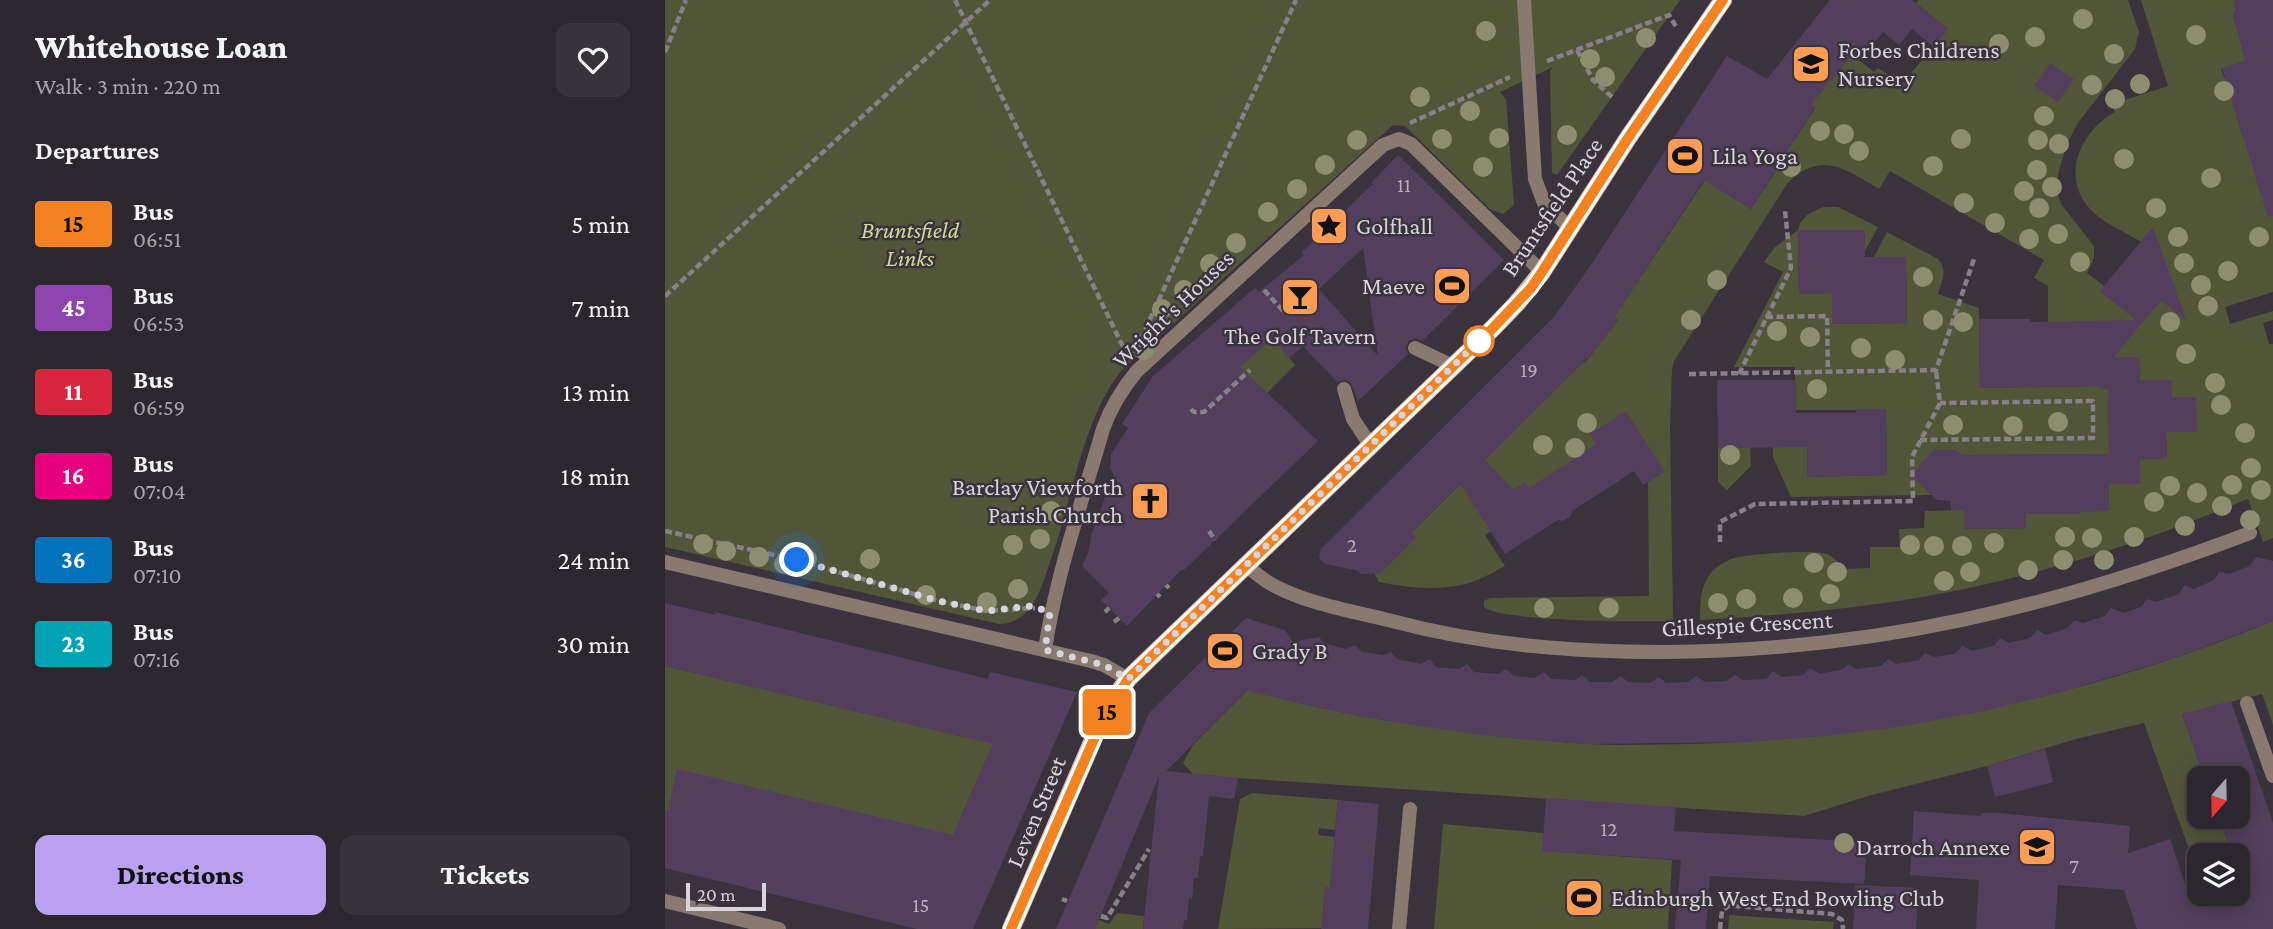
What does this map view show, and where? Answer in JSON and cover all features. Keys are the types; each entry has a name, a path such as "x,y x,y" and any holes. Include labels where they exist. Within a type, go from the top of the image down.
{"main road":[{"name":"Bruntsfield Place","path":"1246,565 1517,303 1542,272 1628,138 1723,0"},
{"name":"Leven Street","path":"1011,929 1101,723 1128,679 1246,565"}],"street":[{"path":"1524,0 1533,157 1538,191 1544,203 1570,228"},
{"path":"1399,139 1414,146 1542,272"},
{"name":"Wright's Houses","path":"1045,650 1058,576 1103,429 1125,386 1137,371 1383,145 1399,139"},
{"path":"1415,348 1453,366"},
{"path":"1344,389 1353,419 1370,446"},
{"name":"Gillespie Crescent","path":"1246,565 1270,584 1298,595 1404,625 1459,636 1533,648 1687,652 1785,648 1935,627 2114,582 2250,533"},
{"path":"665,562 1045,650 1104,665 1128,679"},
{"path":"2247,703 2273,776"},
{"path":"1399,929 1410,809"},
{"path":"665,901 779,929"}],"path":[{"path":"665,52 686,0"},
{"path":"955,0 1131,362 1296,0"},
{"path":"665,296 990,0"},
{"path":"1399,139 1403,126 1527,69 1669,15 1689,49"},
{"path":"1577,50 1593,80 1612,97"},
{"path":"1739,374 1791,268 1785,211"},
{"path":"1720,542 1720,522 1755,504 1913,501 1912,457 1940,403 1936,370 1974,259"},
{"path":"1264,290 1286,312"},
{"path":"1766,317 1827,316 1828,373"},
{"path":"1191,409 1194,412 1204,412 1250,370"},
{"path":"1689,374 1936,370"},
{"path":"1920,440 2093,438 2092,401 1940,403"},
{"path":"665,531 797,560 939,601 987,611 1031,606 1050,612"},
{"path":"1209,531 1215,540"},
{"path":"1101,916 1107,918 1150,849"},
{"path":"1720,929 1722,911 1728,906 1735,906 1832,914 1842,920 1843,929"}],"green space":[{"name":"Bruntsfield Links","path":"665,0 1680,0 1557,175 1552,173 1550,71 1553,67 1500,92 1506,99 1514,205 1503,214 1490,209 1405,126 1393,125 1122,370 1108,390 1087,436 1058,539 1037,597 1020,617 1012,622 999,624 665,547"},
{"path":"1918,0 2128,0 2139,32 2135,49 2077,124 2066,147 2058,174 2057,193 2061,204 2094,246 2094,258 2087,273 2104,286 2101,291 2141,324 2161,300 2174,310 2173,286 2153,228 2141,242 2095,214 2081,196 2076,183 2079,155 2093,130 2115,112 2112,104 2168,86 2141,0 2234,0 2236,9 2233,16 2246,41 2242,48 2246,61 2221,69 2225,79 2239,74 2236,115 2244,139 2258,135 2255,175 2262,197 2273,194 2273,292 2225,307 2230,324 2273,311 2273,320 2263,323 2269,344 2273,344 2273,538 2263,542 2248,499 2127,545 2002,581 1836,609 1700,620 1701,595 1707,578 1721,564 1731,559 1796,552 1820,553 1832,557 1843,569 1870,568 1870,547 1900,547 1899,529 1924,528 1925,511 1964,510 1965,529 2026,528 2026,512 2109,511 2109,484 2140,484 2140,459 2167,458 2166,432 2196,432 2196,397 2172,397 2171,380 2140,380 2139,357 2107,357 2048,322 2048,286 2034,278 2044,260 1890,171 1879,189 1844,169 1822,165 1799,173 1787,184 1674,361 1670,427 1673,621 1605,621 1517,616 1484,607 1484,601 1490,598 1649,596 1648,482 1665,471 1590,434 1597,444 1529,489 1525,483 1509,493 1491,531 1485,535 1505,566 1475,581 1451,587 1415,587 1379,582 1373,571 1573,372 1580,360 1584,363 1593,353 1606,328 1610,331 1618,320 1614,317 1705,180 1751,209 1775,172 1752,157 1783,134 1794,141 1815,108 1811,105 1812,23 1874,72 1878,68 1902,84 1948,29 1916,3"},
{"path":"1823,207 1838,207 1878,227 1865,251 1864,230 1798,230 1807,215"},
{"path":"1798,230 1799,294 1832,293 1833,324 1907,323 1906,257 1874,257 1887,232 1938,259 1943,272 1938,294 1979,308 1980,388 2100,386 2100,389 2108,389 2109,454 1972,455 1972,464 1956,450 1935,450 1922,485 1931,495 1791,497 1773,457 1773,447 1807,447 1808,477 1887,475 1886,410 1796,410 1795,367 1734,367 1783,272 1764,262 1774,248"},
{"path":"1273,338 1295,365 1267,393 1186,413"},
{"path":"1750,447 1751,466 1727,490 1718,482 1718,448"},
{"path":"2273,621 2273,725 2262,694 2182,714 2200,766 2187,766 2187,830 2224,830 2228,843 2187,844 2144,723 2076,739 1804,816 1238,778 1193,774 1183,763 1193,745 1249,689 1307,705 1427,726 1587,744 1692,744 1841,733 1988,709 2061,692 2203,648"},
{"path":"665,666 964,737 1006,732 991,749 962,814 958,837 668,811 665,810"},
{"path":"1252,793 1338,800 1335,830 1319,828 1318,835 1335,837 1330,887 1325,887 1323,908 1327,928 1218,929 1240,799"},
{"path":"1443,824 1543,833 1543,851 1672,860 1668,929 1434,929"},
{"path":"1117,913 1144,916 1143,929 1095,929 1099,920 1109,924"},
{"path":"1729,915 1834,922 1833,929 1728,929"}],"building":[{"path":"1830,0 1912,0 1948,29 1934,47 1912,29 1899,45 1883,32 1867,52 1859,46 1811,105 1815,107 1751,209 1704,180 1614,317 1618,320 1594,352 1485,460 1514,490 1525,483 1529,488 1597,444 1590,434 1626,411 1665,472 1643,485 1634,471 1572,511 1571,516 1563,521 1558,520 1505,554 1460,484 1411,533 1416,538 1381,573 1360,574 1359,571 1325,564 1319,558 1321,549 1554,317 1593,262 1727,56 1767,79"},
{"path":"2234,0 2273,0 2273,216 2268,217 2222,68 2246,61 2233,16 2236,9"},
{"path":"2050,63 2074,79 2058,102 2034,86"},
{"path":"1398,155 1504,260 1422,341 1415,338 1409,341 1405,348 1408,354 1358,401 1351,383 1346,380 1337,382 1303,346 1289,358 1273,338 1240,367 1318,441 1181,570 1127,626 1101,600 1109,593 1082,566 1107,492 1117,482 1110,468 1111,454 1128,428 1122,424 1153,376 1255,288 1259,292 1304,255 1302,252 1373,184 1371,183","holes":["1363,248 1378,356 1319,289"]},
{"path":"2153,227 2186,320 2161,300 2114,357 2139,357 2140,380 2172,380 2172,397 2196,397 2197,432 2166,432 2167,458 2140,459 2140,484 2109,484 2109,511 2026,514 2026,528 1964,529 1964,510 1951,510 1950,501 1937,500 1911,475 1934,449 1956,450 1962,455 2109,454 2108,389 2100,389 2100,386 1980,388 1979,319 2030,319 2030,322 2136,320 2100,291"},
{"path":"1798,230 1865,230 1865,257 1906,257 1907,323 1832,324 1832,293 1799,294"},
{"path":"1717,380 1795,380 1796,413 1856,413 1856,409 1886,409 1887,475 1807,477 1807,447 1718,448"},
{"path":"2256,557 2273,561 2273,621 2175,658 2064,691 1984,711 1904,726 1746,742 1587,744 1506,738 1426,727 1348,714 1252,692 1249,689 1166,771 1238,778 1234,799 1209,796 1203,856 1200,856 1198,878 1194,878 1192,899 1189,898 1187,920 1184,920 1183,929 1143,929 1159,776 1095,929 1056,929 1149,713 1246,618 1285,630 1293,642 1319,637 1324,643 1345,649 1355,645 1362,652 1384,655 1391,652 1397,659 1421,664 1430,659 1436,667 1459,669 1467,664 1474,672 1498,674 1506,669 1514,676 1535,678 1544,672 1551,679 1575,680 1582,675 1590,682 1612,682 1621,676 1628,682 1650,683 1659,677 1666,683 1688,682 1696,676 1705,682 1726,681 1735,675 1743,680 1766,679 1773,671 1781,677 1803,675 1810,668 1820,674 1843,669 1849,664 1856,669 1881,666 1888,659 1897,664 1919,660 1925,653 1934,657 1955,654 1962,646 1972,651 1994,646 2000,638 2009,643 2030,638 2037,630 2046,635 2068,628 2074,620 2083,623 2105,616 2111,608 2124,613 2141,607 2147,599 2156,602 2179,594 2184,585 2194,589 2214,580 2219,572 2229,574 2250,566"},
{"path":"665,603 715,615 715,612 988,679 990,672 1077,692 973,929 917,929 665,868 665,810 668,811 677,769 953,835 993,744 665,666"},
{"path":"2231,701 2273,823 2273,929 2137,929 2124,890 2058,885 2055,929 1976,929 1979,880 1910,875 1914,811 1980,816 1981,813 1999,813 2130,826 2128,853 2170,839 2187,890 2187,906 2250,906 2250,843 2228,843 2224,830 2251,830 2251,766 2200,766 2182,714"},
{"path":"2045,749 2053,782 1995,797 1987,766"},
{"path":"1546,798 1676,807 1674,831 1867,842 1864,884 1710,876 1706,929 1675,929 1681,860 1542,851"},
{"path":"1338,800 1379,804 1368,929 1321,929 1325,887 1330,887"},
{"path":"1855,885 1918,888 1916,929 1853,929"}],"bus line":[{"name":"15","path":"1011,929 1101,723 1128,679 1493,328 1531,288 1628,138 1723,0"}],"place":[{"name":"Forbes Childrens Nursery","path":"1811,64"},
{"name":"Lila Yoga","path":"1685,156"},
{"name":"Golfhall","path":"1329,226"},
{"name":"Maeve","path":"1452,286"},
{"name":"The Golf Tavern","path":"1300,297"},
{"name":"Barclay Viewforth Parish Church","path":"1150,501"},
{"name":"Grady B","path":"1225,651"},
{"name":"Darroch Annexe","path":"2037,847"},
{"name":"Edinburgh West End Bowling Club","path":"1584,898"}],"route":[{"path":"797,560 939,601 987,611 1031,606 1050,612 1045,650 1104,665 1128,679 1479,341"}]}
